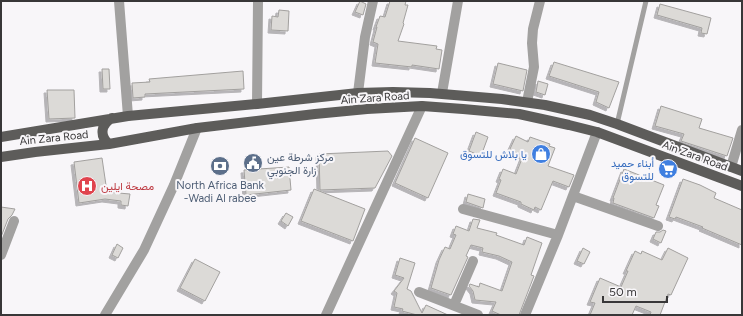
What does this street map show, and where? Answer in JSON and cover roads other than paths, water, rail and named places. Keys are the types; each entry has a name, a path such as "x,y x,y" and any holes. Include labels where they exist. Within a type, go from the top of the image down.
{"main road":[{"name":"Ain Zara Road","path":"1,137 128,116 358,93 442,93 527,102 590,115 742,171"},
{"name":"Ain Zara Road","path":"1,156 109,144 197,128 315,114 422,106 520,114 597,132 742,186"},
{"path":"109,144 103,137 102,128 104,124 112,118"}],"street":[{"path":"119,1 128,116"},
{"path":"257,104 258,1"},
{"path":"358,93 365,37 373,1"},
{"path":"442,93 458,1"},
{"path":"527,102 534,67 532,43 533,29 540,1"},
{"path":"326,315 422,106"},
{"path":"105,315 144,250 174,185 197,128"},
{"path":"731,167 742,130"},
{"path":"524,315 558,235 597,132"},
{"path":"573,196 658,226"},
{"path":"463,209 558,235"},
{"path":"1,256 14,221"},
{"path":"454,305 473,261"},
{"path":"419,292 478,315"}],"lane":[{"path":"617,124 646,1"}],"place":[{"name":"يا بلاش للتسوق","path":"541,154"},
{"name":"مركز شرطة عين زارة الجنوبي","path":"253,163"},
{"name":"North Africa Bank -Wadi Al rabee","path":"220,166"},
{"name":"أبناء حميد للتسوق","path":"668,169"},
{"name":"مصحة ايلين","path":"87,186"}]}
